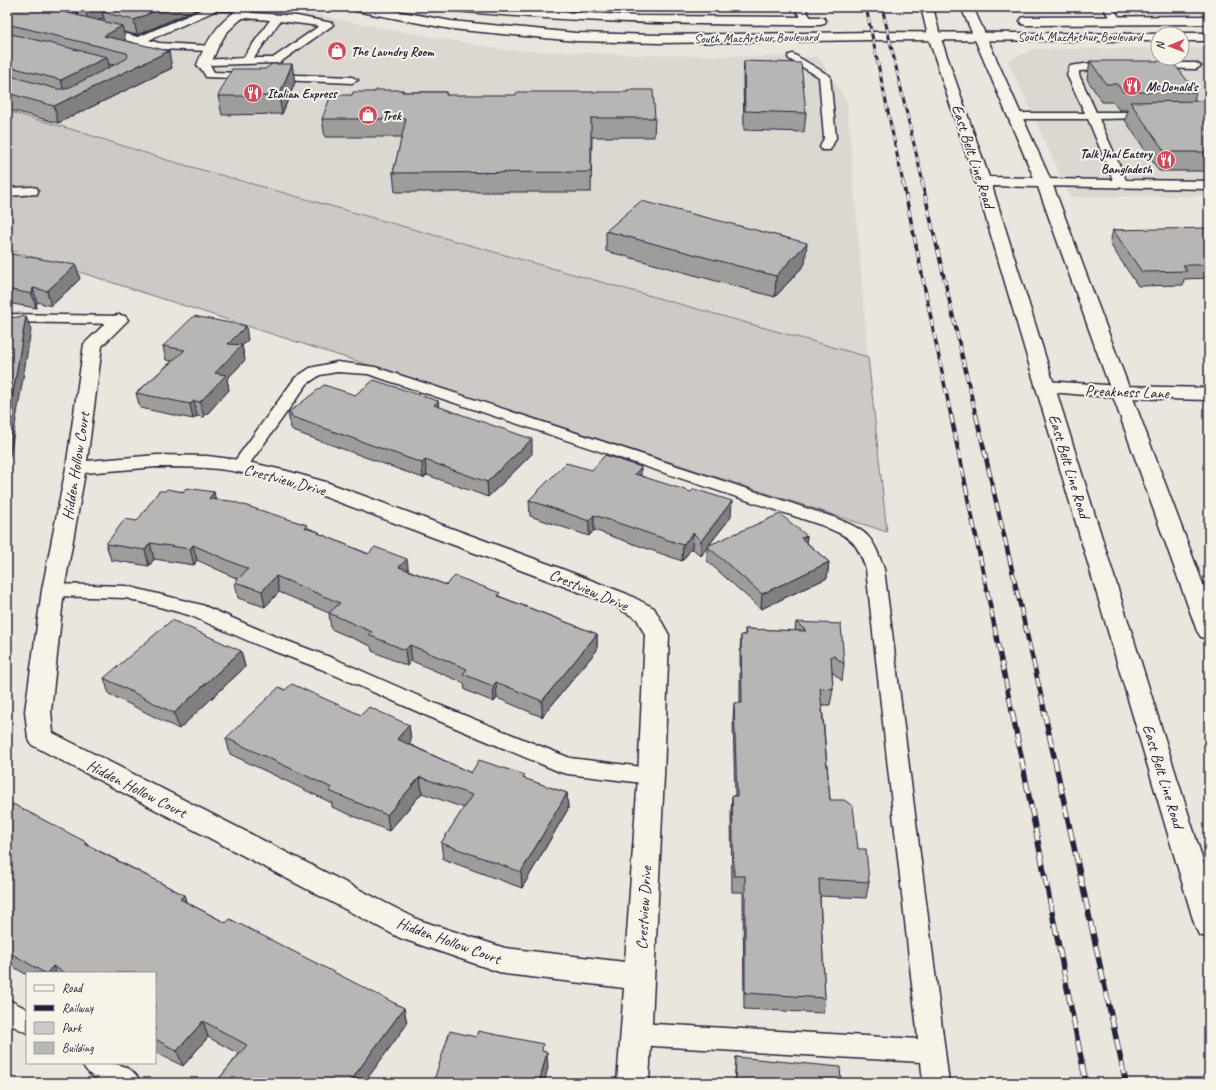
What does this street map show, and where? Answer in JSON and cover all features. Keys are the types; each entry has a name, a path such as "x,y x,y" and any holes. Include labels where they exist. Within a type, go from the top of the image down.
{"main road":[{"name":"South MacArthur Boulevard","path":"356,7 451,25 576,36 660,39 934,36 1150,37"},
{"name":"South MacArthur Boulevard","path":"457,7 509,13 586,12 831,21"},
{"name":"East Belt Line Road","path":"927,7 934,36 983,181 1209,926"},
{"path":"967,7 978,36 1044,183 1209,631"},
{"path":"204,64 214,40 246,11"},
{"path":"576,36 586,12"},
{"name":"South MacArthur Boulevard","path":"1011,21 1209,20"},
{"path":"918,21 945,21"},
{"path":"958,21 988,21"},
{"path":"1190,37 1209,37"},
{"path":"983,181 1044,183"},
{"name":"Hidden Hollow Court","path":"119,320 93,344 76,468 53,590 38,711 41,738 410,929 505,961 639,977"},
{"name":"Preakness Lane","path":"1046,387 1120,392 1209,394"},
{"name":"Crestview Drive","path":"76,468 157,461 207,462 239,466 280,475 319,487 619,599 646,614 657,635 651,776 633,1083"}],"lane":[{"path":"138,41 216,7 246,11 277,18 297,19 328,26 275,61 204,64 210,75 352,80"},
{"path":"799,7 808,21"},
{"path":"1108,7 1116,20"},
{"path":"246,62 277,18"},
{"path":"110,20 90,29 138,41 174,47 210,48"},
{"path":"793,57 824,76 830,138 826,147"},
{"path":"1121,66 1091,66 1074,68 1073,76 1121,184"},
{"path":"1143,66 1196,66"},
{"path":"1014,116 1162,115"},
{"path":"1044,183 1209,185"},
{"path":"7,192 32,191"},
{"path":"7,318 119,320"},
{"path":"239,466 301,381 310,374 315,371 337,367 370,370 805,513 855,534 868,548 875,570 936,1083"},
{"path":"53,590 126,592 195,610 267,641 328,664 432,710 568,766 651,776"},
{"path":"7,1010 26,1021"},
{"path":"637,1034 932,1051"},
{"path":"97,1064 128,1083"}],"shaded area":[{"path":"7,7 277,7 387,29 506,50 648,55 818,57 847,101 868,357 167,160 74,130 7,111"},
{"path":"571,7 822,7 822,8 630,9"},
{"path":"1005,7 1209,7 1209,13 1007,13"},
{"path":"1150,48 1150,66 1190,66 1190,48 1209,48 1209,196 1070,197 1008,61 1033,49"}],"green space":[{"path":"7,111 74,130 167,160 868,357 887,532 11,250 7,252"}],"building":[{"path":"7,7 43,7 122,26 104,36 169,51 54,106 7,93 7,75 57,89 66,89 126,59 128,56 127,53 7,24"},
{"path":"79,7 90,7 85,9"},
{"path":"115,7 164,7 134,20 102,12"},
{"path":"7,33 107,57 61,80 7,66"},
{"path":"744,61 801,63 806,113 745,111"},
{"path":"1090,61 1150,61 1150,66 1176,66 1196,92 1123,92 1117,84 1106,84"},
{"path":"272,64 292,64 279,96 218,96 232,69 265,69"},
{"path":"376,90 403,90 402,92 446,92 446,95 516,95 517,92 628,92 628,90 653,90 655,118 591,118 591,172 393,173 406,119 322,119 331,95 352,95 353,92 375,92"},
{"path":"1203,101 1209,108 1209,152 1165,152 1130,102"},
{"path":"641,201 807,243 776,276 606,231"},
{"path":"1207,228 1209,231 1209,265 1183,265 1187,271 1142,272 1113,230"},
{"path":"12,254 76,265 47,291 33,288 32,294 7,289 7,258"},
{"path":"26,316 7,429 7,318"},
{"path":"194,316 246,326 228,344 242,345 215,373 226,375 200,402 194,401 190,404 136,393 185,350 163,346"},
{"path":"374,380 438,401 434,405 532,439 487,482 425,460 422,463 290,416 292,414 288,413 324,385 355,395"},
{"path":"605,455 641,467 635,474 691,492 694,489 732,501 701,541 693,533 683,545 594,515 589,521 529,500 566,463 592,470"},
{"path":"186,488 214,492 209,499 231,501 307,525 305,528 319,532 318,533 368,554 375,547 407,559 399,567 446,585 455,576 500,593 498,596 597,634 542,701 496,682 493,686 463,674 467,669 410,645 405,650 369,635 372,632 329,613 340,603 276,576 262,591 235,582 248,569 193,545 190,549 150,543 145,550 106,544 125,519 137,521 159,491 165,491 167,489 183,492"},
{"path":"780,514 807,536 801,538 829,562 762,594 707,546"},
{"path":"172,620 241,651 174,713 104,678"},
{"path":"796,622 841,624 844,664 834,656 831,656 833,689 820,688 830,800 844,800 853,806 858,849 866,849 869,882 819,879 825,998 745,993 745,876 734,876 732,796 737,796 734,703 742,703 741,635 746,635 745,629 806,631"},
{"path":"292,684 361,715 369,707 409,725 397,739 471,773 479,760 525,775 523,778 567,793 521,872 441,843 472,795 420,777 387,815 329,791 332,788 226,738 279,687 285,690"},
{"path":"13,804 86,842 85,844 184,895 180,899 226,923 230,919 404,1008 349,1083 272,1083 267,1081 266,1083 224,1083 218,1080 247,1045 203,1021 177,1051 156,1040 156,972 63,972 53,966 48,972 43,972 7,951 7,947 9,945 7,943 7,810"},
{"path":"450,1031 476,1037 478,1031 543,1044 542,1051 547,1052 539,1083 433,1083"},
{"path":"736,1057 840,1067 841,1083 735,1083"}],"railway":[{"path":"866,7 903,183"},
{"path":"882,7 923,183"},
{"path":"903,182 951,416"},
{"path":"922,182 976,416"},
{"path":"951,415 1012,712"},
{"path":"976,415 1045,712"},
{"path":"1012,711 1086,1083"},
{"path":"1044,711 1126,1083"}],"place":[{"name":"The Laundry Room","path":"337,51"},
{"name":"McDonald's","path":"1132,86"},
{"name":"Italian Express","path":"253,93"},
{"name":"Trek","path":"368,115"},
{"name":"Talk Jhal Eatery Bangladesh","path":"1166,160"}]}
